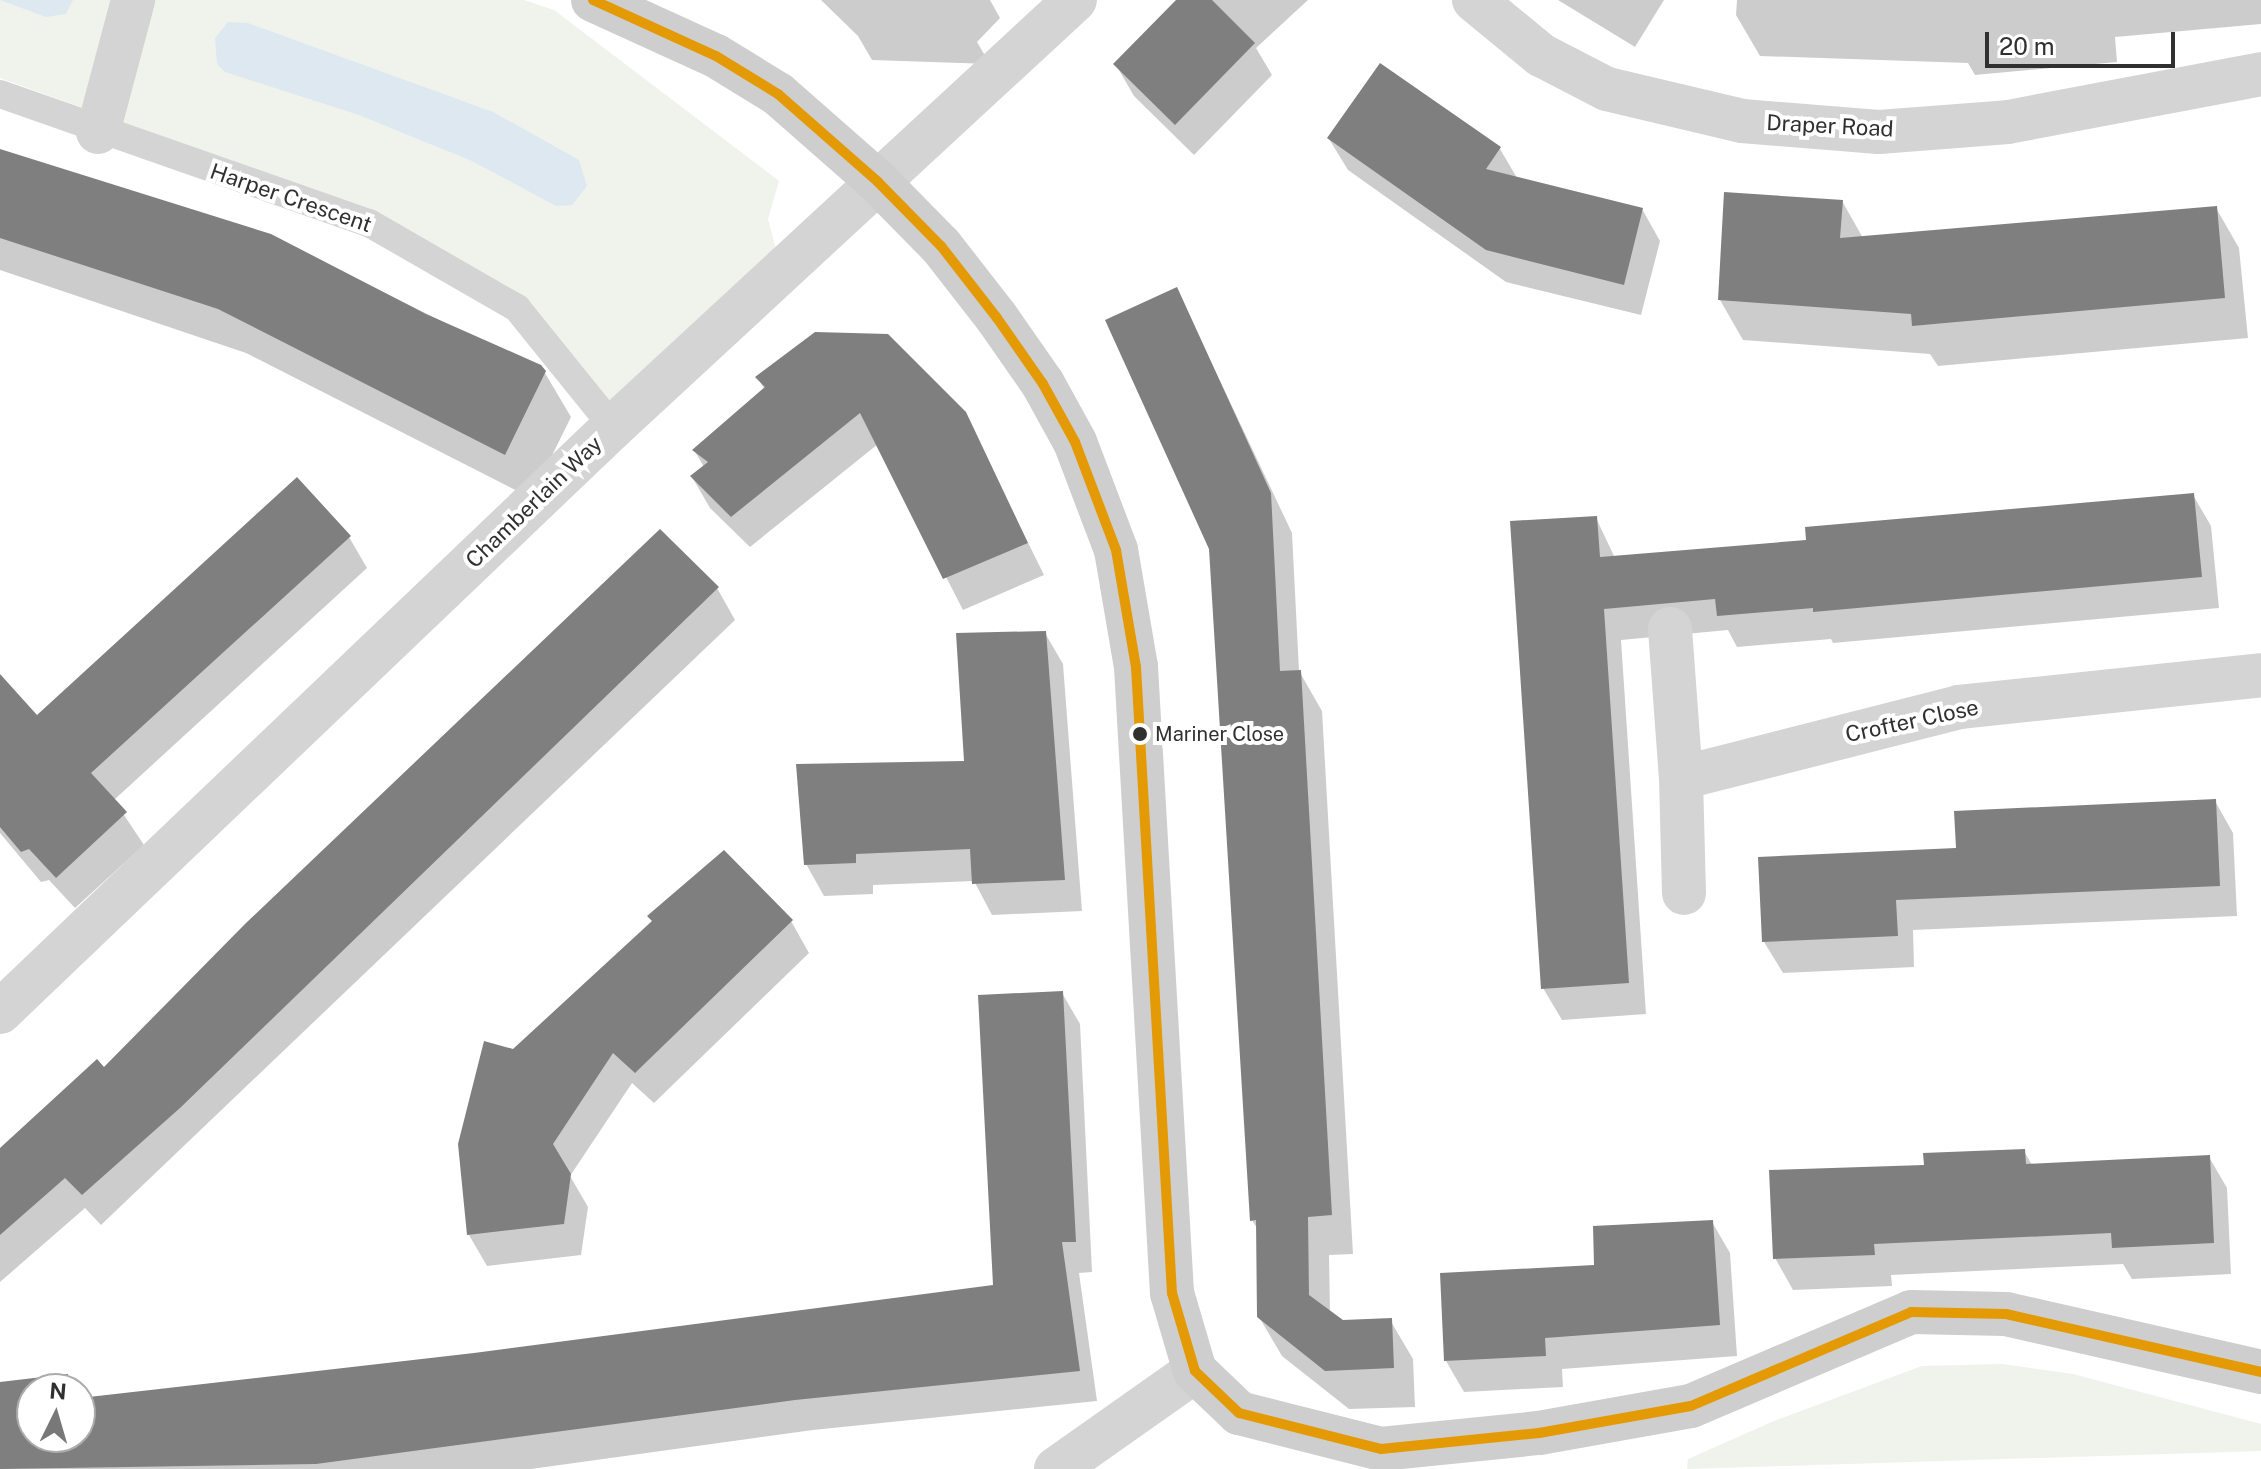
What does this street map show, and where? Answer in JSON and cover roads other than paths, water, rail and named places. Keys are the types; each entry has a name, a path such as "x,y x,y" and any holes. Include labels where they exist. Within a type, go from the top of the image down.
{"street":[{"path":"98,132 133,0"},
{"path":"593,0 716,56 778,94 878,182 941,246 1043,384 1075,442 1116,550 1136,667 1172,1293 1195,1371 1239,1413 1381,1449 1539,1433 1691,1406 1911,1312 2006,1314 2261,1372"},
{"name":"Chamberlain Way","path":"0,1011 613,427 1075,0"},
{"name":"Draper Road","path":"1474,0 1541,55 1607,89 1742,121 1879,132 2008,122 2261,74"},
{"path":"1670,629 1681,778 1684,893"},
{"name":"Crofter Close","path":"1681,778 1959,707 2261,675"},
{"path":"1056,1469 1195,1371"}],"lane":[{"name":"Harper Crescent","path":"0,94 98,132 369,223 517,308 613,427"}],"place":[{"name":"Mariner Close","path":"1140,734"}]}
